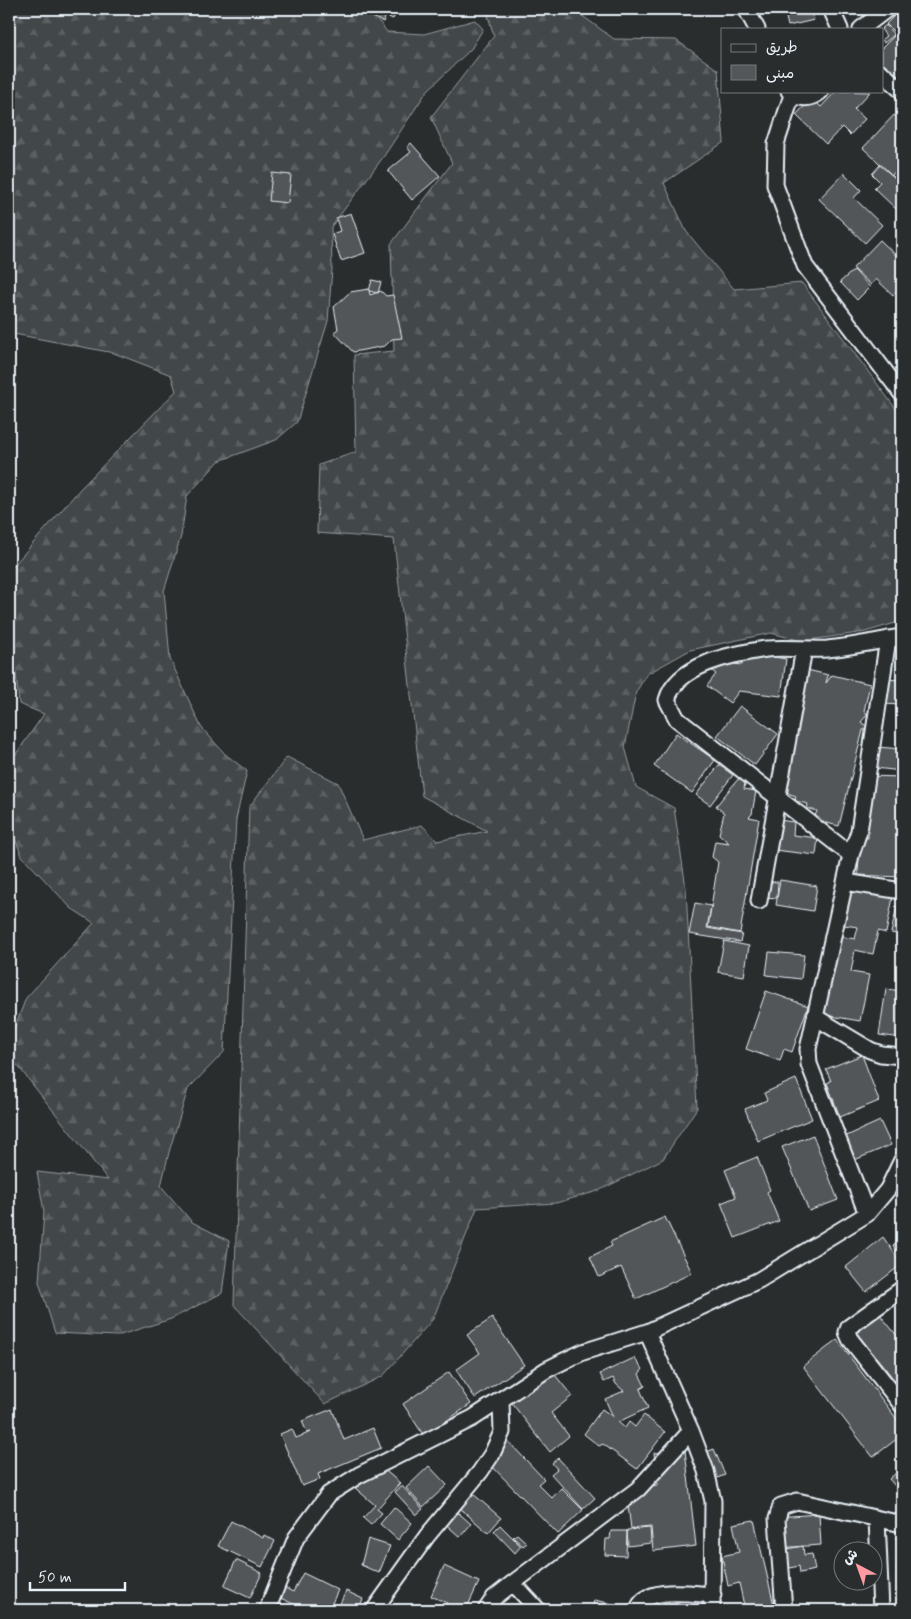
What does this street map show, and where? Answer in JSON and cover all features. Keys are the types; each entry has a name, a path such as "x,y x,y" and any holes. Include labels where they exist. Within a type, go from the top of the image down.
{"street":[{"path":"746,9 756,28"},
{"path":"831,9 840,28"},
{"path":"862,28 886,9"},
{"path":"884,76 902,91"},
{"path":"820,92 806,98 791,93 776,144 775,185 805,266 902,394"},
{"path":"851,855 677,719 667,700 671,687 678,679 704,664 767,649 827,649 895,638 859,831 851,855 808,1049 809,1064 867,1214"},
{"path":"759,901 779,798 804,649"},
{"path":"845,882 902,891"},
{"path":"815,1017 870,1050 880,1054 902,1056"},
{"path":"267,1610 296,1538 329,1494 359,1475 500,1402 546,1370 582,1352 648,1332 759,1280 867,1214 888,1189 902,1160"},
{"path":"902,1289 849,1327 847,1332 850,1339 902,1405"},
{"path":"648,1332 691,1431 706,1471 713,1501 712,1610"},
{"path":"374,1610 427,1536 480,1472 492,1454 502,1432 500,1402"},
{"path":"486,1610 494,1598 638,1488 691,1431"},
{"path":"784,1610 777,1518 782,1506 797,1501 902,1524"},
{"path":"877,1519 881,1610"},
{"path":"512,1584 538,1610"},
{"path":"638,1610 648,1596 666,1593 713,1595"}],"green space":[{"path":"9,9 369,9 387,32 424,34 475,20 483,29 471,49 427,91 384,156 331,227 332,269 328,321 297,422 276,440 219,461 187,496 181,536 164,591 170,659 201,727 225,754 247,771 236,819 224,1052 188,1089 161,1186 192,1222 229,1241 222,1293 171,1319 117,1336 55,1333 39,1282 44,1212 37,1172 108,1180 10,1056 12,1034 26,998 94,923 71,908 22,856 9,824 9,764 44,714 19,704 9,604 9,571 80,489 176,391 171,375 114,353 9,333"},
{"path":"486,9 573,9 614,39 676,40 718,70 724,142 664,183 686,231 734,289 802,283 902,417 902,621 865,632 802,641 771,633 690,650 647,674 636,692 625,747 636,787 674,808 686,888 697,1108 663,1159 598,1191 556,1203 477,1208 433,1319 383,1376 325,1404 234,1305 249,807 287,757 338,783 363,840 422,825 437,841 487,831 422,796 394,539 317,533 319,465 356,452 354,355 394,351 391,244 452,163 431,117 494,36"}],"building":[{"path":"364,9 398,9 393,19 386,16 383,22 362,12"},
{"path":"784,9 811,9 814,20 788,26"},
{"path":"902,9 902,90 884,72 884,46 896,34 886,24"},
{"path":"886,25 894,35 884,43 884,38 886,36 884,28 882,28"},
{"path":"835,92 870,92 854,109 865,119 850,135 842,127 826,144 796,115 812,98 821,107"},
{"path":"894,115 902,122 902,164 892,175 863,148"},
{"path":"411,143 440,176 412,200 388,171 411,152 407,147"},
{"path":"880,165 902,184 902,202 896,209 874,188 880,182 872,174"},
{"path":"272,173 291,175 288,203 269,201"},
{"path":"844,173 861,190 854,198 882,225 865,243 819,199"},
{"path":"351,213 365,253 341,261 332,234 340,231 336,218"},
{"path":"880,240 902,261 902,285 893,295 876,279 871,285 853,268"},
{"path":"854,270 870,287 857,300 840,282"},
{"path":"372,280 381,282 378,293 369,291"},
{"path":"369,289 370,295 381,291 386,296 393,295 402,338 392,339 385,346 353,352 334,332 338,329 334,307 350,292"},
{"path":"745,652 786,659 781,696 739,691 730,703 707,686 716,674 711,670 717,662 742,665"},
{"path":"799,668 828,675 826,683 832,675 870,684 864,711 868,714 861,722 870,729 863,730 839,826 822,822 815,816 817,811 807,808 808,804 795,801 796,796 790,794 776,782"},
{"path":"883,679 902,680 902,705 882,704"},
{"path":"740,706 778,734 755,765 717,736"},
{"path":"676,733 715,760 692,793 654,766"},
{"path":"877,747 902,749 902,771 875,768"},
{"path":"719,765 733,775 710,805 696,795"},
{"path":"868,776 902,777 900,877 858,875 860,837 868,838 868,823 865,823"},
{"path":"739,778 745,783 744,789 756,791 752,814 749,817 759,819 740,933 708,927 718,862 712,857 715,841 729,843 719,834 724,813 716,806"},
{"path":"770,819 794,822 793,835 818,838 816,855 766,849"},
{"path":"780,880 817,886 813,911 776,905"},
{"path":"764,881 778,882 777,898 763,897"},
{"path":"844,888 893,897 886,933 878,931 873,954 855,950 851,972 869,975 860,1021 819,1014 834,935 855,939 858,927 837,924"},
{"path":"899,897 902,898 902,935 891,933"},
{"path":"695,903 711,906 707,928 742,934 740,942 689,934"},
{"path":"724,941 749,946 744,976 718,972"},
{"path":"769,952 804,955 801,979 766,975"},
{"path":"886,989 902,991 902,1038 879,1035"},
{"path":"766,991 808,1006 792,1052 784,1049 780,1061 746,1049"},
{"path":"862,1055 879,1101 840,1117 827,1083 831,1081 826,1069"},
{"path":"796,1079 812,1119 758,1141 745,1109 767,1100 764,1093"},
{"path":"880,1121 891,1145 852,1161 842,1138"},
{"path":"813,1135 838,1200 809,1211 782,1147"},
{"path":"757,1157 770,1190 767,1192 779,1221 735,1238 721,1203 736,1197 725,1170"},
{"path":"665,1217 692,1273 636,1299 621,1267 599,1277 590,1257 612,1246 610,1242"},
{"path":"883,1237 902,1264 866,1292 846,1267"},
{"path":"902,1239 902,1257 893,1246"},
{"path":"874,1307 902,1342 902,1385 900,1387 851,1326"},
{"path":"492,1318 524,1365 475,1398 456,1370 480,1353 467,1335"},
{"path":"837,1340 902,1426 902,1435 873,1457 803,1366"},
{"path":"634,1358 643,1369 639,1374 645,1386 640,1389 648,1408 618,1422 625,1428 629,1422 635,1427 644,1415 665,1432 637,1469 603,1444 599,1446 584,1434 602,1409 613,1417 605,1399 624,1391 616,1384 613,1378 604,1382 600,1374"},
{"path":"551,1370 572,1396 551,1413 569,1436 550,1452 507,1397"},
{"path":"449,1372 471,1404 424,1436 403,1404"},
{"path":"332,1409 344,1440 373,1428 381,1448 318,1474 320,1479 302,1486 280,1434 292,1429 296,1438 311,1432 307,1433 302,1421"},
{"path":"505,1438 544,1479 538,1484 552,1498 561,1488 583,1510 558,1534 484,1458"},
{"path":"714,1449 725,1475 712,1480 701,1454"},
{"path":"685,1450 696,1546 653,1551 651,1527 631,1529 626,1489 658,1485 654,1453"},
{"path":"558,1458 595,1498 583,1509 551,1474 557,1469 552,1463"},
{"path":"375,1462 400,1483 377,1509 382,1513 371,1525 363,1518 375,1505 354,1487"},
{"path":"429,1466 447,1485 423,1507 406,1488"},
{"path":"902,1468 902,1494 889,1479"},
{"path":"402,1486 423,1509 416,1515 395,1492"},
{"path":"464,1486 501,1518 488,1533 451,1500"},
{"path":"394,1507 412,1523 398,1540 380,1524"},
{"path":"452,1507 471,1524 460,1537 441,1520"},
{"path":"819,1514 821,1545 778,1548 776,1517"},
{"path":"754,1520 774,1605 745,1610 739,1583 728,1586 722,1556 739,1552 733,1524"},
{"path":"231,1521 263,1538 264,1535 275,1541 262,1567 218,1546"},
{"path":"500,1525 521,1546 515,1553 494,1531"},
{"path":"650,1528 651,1543 628,1546 627,1530"},
{"path":"611,1531 627,1531 626,1556 605,1555 606,1539 610,1539"},
{"path":"517,1534 527,1543 523,1546 513,1537"},
{"path":"902,1535 902,1558 898,1558 896,1536"},
{"path":"368,1539 390,1546 379,1573 361,1565"},
{"path":"803,1546 804,1555 812,1554 815,1570 800,1573 799,1566 785,1569 782,1550"},
{"path":"236,1560 262,1573 250,1598 224,1586"},
{"path":"902,1560 902,1610 900,1610 898,1561"},
{"path":"444,1566 479,1582 466,1610 443,1610 447,1603 431,1596"},
{"path":"303,1573 338,1590 329,1610 306,1610 270,1593 275,1583 293,1592"},
{"path":"346,1591 363,1599 358,1610 337,1610"},
{"path":"658,1597 659,1610 637,1610"},
{"path":"662,1597 679,1597 679,1606 691,1606 692,1610 662,1610"},
{"path":"269,1600 295,1610 265,1610"},
{"path":"594,1600 629,1607 629,1610 592,1610"}]}
